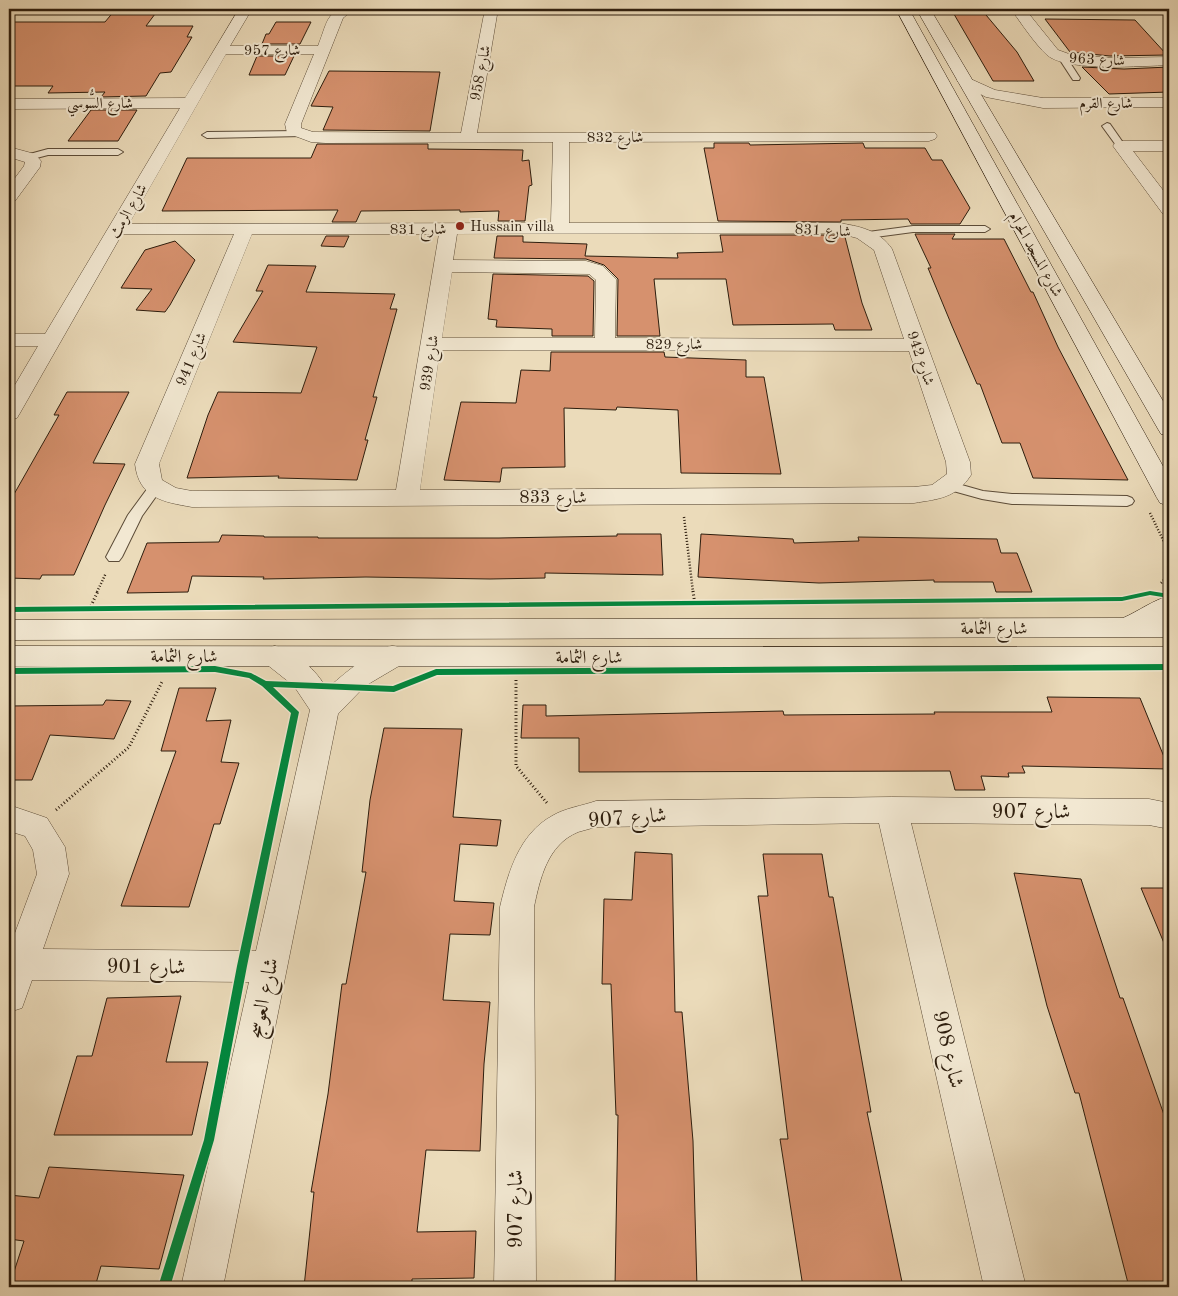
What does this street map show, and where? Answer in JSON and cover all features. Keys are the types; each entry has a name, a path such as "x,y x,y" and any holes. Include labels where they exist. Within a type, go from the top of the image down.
{"street":[{"name":"شارع الرمث","path":"9,412 245,9"},
{"name":"شارع 958","path":"468,138 492,9"},
{"name":"شارع المسجد الحرام","path":"902,9 1169,498"},
{"name":"شارع المسجد الحرام","path":"923,9 1169,429"},
{"name":"شارع 963","path":"1018,9 1053,53 1062,57 1084,61 1169,61"},
{"name":"شارع 957","path":"300,134 293,130 292,124 337,16 349,10"},
{"name":"شارع 957","path":"221,50 324,50"},
{"name":"شارع القرم","path":"964,80 991,94 1043,102 1169,103"},
{"name":"شارع القرم","path":"991,124 1003,110 1014,106 1043,102"},
{"name":"شارع السُّوسي","path":"9,104 190,103"},
{"name":"شارع 832","path":"300,134 326,138 929,136"},
{"path":"560,229 561,137"},
{"path":"1121,146 1169,146"},
{"path":"1121,146 1169,210"},
{"path":"9,152 29,157 33,161 32,167 9,197"},
{"name":"شارع 831","path":"117,229 838,228 868,234"},
{"name":"شارع 941","path":"155,488 147,478 147,464 245,229"},
{"name":"شارع 939","path":"407,498 449,229"},
{"name":"شارع 942","path":"868,234 884,249 958,462 959,475 951,486"},
{"path":"444,266 573,266 596,270 606,279 605,344"},
{"path":"9,340 51,340"},
{"name":"شارع 829","path":"432,344 916,345"},
{"name":"شارع 833","path":"155,488 170,496 192,499 914,495 935,492 951,486"},
{"path":"1124,628 1150,617 1169,605"},
{"name":"شارع الثمامة","path":"9,630 696,616 1124,628 1169,627"},
{"path":"818,656 849,646 892,642 1169,643"},
{"name":"شارع الثمامة","path":"9,656 1169,657"},
{"path":"274,656 291,666 306,679 317,693 324,710 355,679 394,656"},
{"name":"شارع العوسج","path":"202,1287 324,710"},
{"name":"شارع 907","path":"515,1287 517,907 524,872 540,844 563,825 596,814 892,810 1149,812 1169,816"},
{"name":"شارع 908","path":"892,810 1005,1287"},
{"path":"9,996 53,874 49,847 22,823"},
{"name":"شارع 901","path":"22,964 270,967"}],"lane":[{"path":"1062,57 1076,78"},
{"path":"1107,126 1121,146"},
{"path":"207,135 300,134"},
{"path":"29,157 48,152 118,152"},
{"path":"868,234 913,229 986,229"},
{"path":"951,486 982,495 1012,499 1127,501"},
{"path":"114,557 135,515 155,488"}],"path":[{"path":"681,497 696,616"},
{"path":"89,610 114,557"},
{"path":"696,616 705,603"},
{"path":"685,604 696,616"},
{"path":"79,610 99,610"},
{"path":"22,823 128,746 169,669 173,656"},
{"path":"516,657 516,766 563,825"}],"building":[{"path":"951,9 981,9 1017,52 1034,81 993,81"},
{"path":"115,10 158,10 146,26 193,26 187,37 192,37 171,72 160,73 146,96 101,97 105,92 48,93 53,86 9,86 9,22 105,22"},
{"path":"1045,19 1135,20 1167,55 1110,56 1070,52"},
{"path":"276,22 311,22 300,44 262,44 266,34 269,34"},
{"path":"257,56 294,56 285,75 249,75"},
{"path":"1082,67 1124,69 1169,67 1169,92 1109,94"},
{"path":"329,71 440,72 430,131 323,130 333,107 311,106"},
{"path":"91,110 137,110 118,141 68,141"},
{"path":"714,143 749,143 750,145 863,143 865,148 925,148 932,160 942,160 970,208 960,224 911,224 908,219 841,220 841,222 718,221 704,148 714,148"},
{"path":"317,144 428,144 428,149 523,150 522,161 529,160 532,185 529,186 525,221 498,221 499,211 361,211 356,222 332,222 338,210 162,211 187,158 311,158"},
{"path":"915,234 955,234 952,239 1004,239 1031,292 1033,292 1058,347 1128,480 1033,478 1020,443 1002,443 980,384 977,384 928,268 931,268"},
{"path":"720,235 838,235 845,237 862,303 872,330 835,330 833,324 733,325 726,279 654,279 660,336 617,336 618,279 604,265 586,259 494,258 497,236 523,236 523,242 587,244 585,256 678,258 677,253 723,252"},
{"path":"326,236 349,236 344,247 321,246"},
{"path":"175,241 195,260 170,305 165,312 136,310 152,289 121,288 145,250"},
{"path":"268,265 316,266 306,292 395,294 390,309 397,309 373,397 377,397 365,440 368,440 357,480 278,478 279,476 187,478 208,415 218,392 301,393 317,347 233,342 263,291 256,291"},
{"path":"493,274 588,276 594,281 593,336 552,336 552,329 496,327 497,320 488,319"},
{"path":"551,352 664,352 665,357 746,360 746,377 764,377 781,474 681,473 678,410 617,407 616,410 564,408 565,467 502,468 500,482 444,480 461,402 516,403 521,370 550,371"},
{"path":"67,392 129,392 93,463 125,464 74,575 42,575 40,579 9,578 9,503 59,415 54,415"},
{"path":"617,534 661,534 663,575 545,573 545,578 490,579 366,577 263,579 264,577 192,576 188,592 127,593 147,543 219,542 222,535 318,538 499,538 617,536"},
{"path":"701,534 793,539 794,543 859,541 858,537 997,539 1001,553 1017,553 1032,592 996,592 993,582 934,582 934,580 819,583 698,577"},
{"path":"179,688 216,688 206,721 231,720 221,762 239,763 220,824 214,824 189,907 121,906 176,751 161,751"},
{"path":"1047,697 1140,698 1169,769 1022,766 1025,773 1008,773 1009,777 981,776 985,790 955,790 950,771 579,772 579,738 521,738 523,705 546,705 546,716 783,711 784,715 1052,712"},
{"path":"106,700 131,701 114,739 50,735 32,780 9,780 9,706 103,705"},
{"path":"384,728 462,729 453,817 501,820 497,846 460,844 454,901 494,903 490,935 450,934 443,1000 490,1002 484,1064 480,1151 426,1150 417,1232 476,1231 474,1278 412,1279 412,1287 304,1287 314,1192 311,1192 328,1094 342,984 346,984 366,872 362,872 370,800"},
{"path":"635,852 672,854 675,1012 682,1012 693,1141 697,1287 615,1287 618,1115 616,1115 611,984 602,984 604,899 632,900"},
{"path":"763,854 822,854 829,897 833,897 871,1112 867,1112 903,1287 803,1287 780,1139 788,1139 758,896 768,896"},
{"path":"1014,873 1081,879 1120,998 1123,998 1169,1129 1169,1287 1129,1287 1079,1093 1075,1093 1047,1006"},
{"path":"1141,888 1169,888 1169,955"},
{"path":"181,996 166,1062 208,1062 192,1135 54,1135 77,1056 92,1056 107,998"},
{"path":"49,1167 184,1175 159,1269 101,1266 95,1287 9,1287 24,1241 9,1239 9,1195 39,1198"}],"cycle path":[{"path":"9,610 1122,599 1150,593 1169,596"},
{"path":"265,684 394,689 436,672 1169,667"},
{"path":"9,671 215,669 251,676 265,684 295,712 242,966 209,1140 164,1287"}],"place":[{"name":"Hussain villa","path":"460,226"}]}
